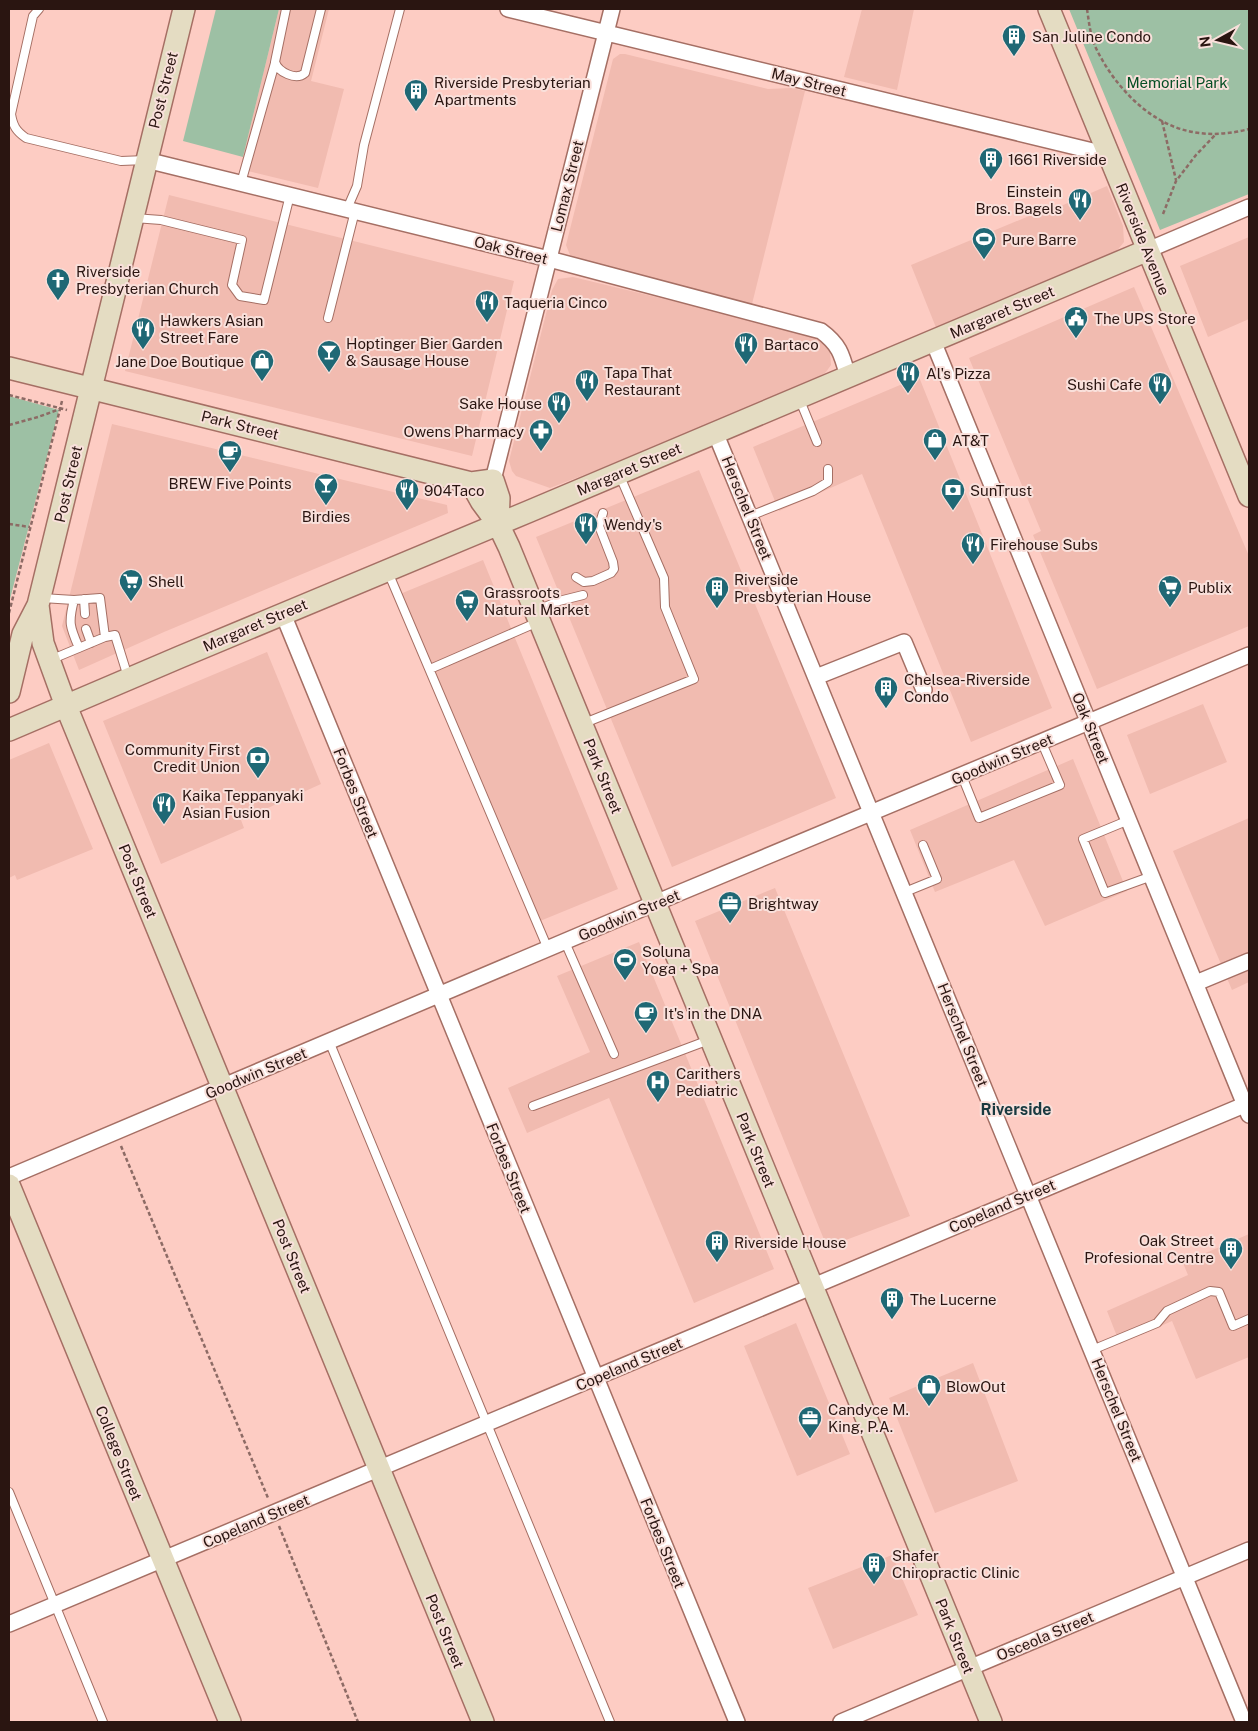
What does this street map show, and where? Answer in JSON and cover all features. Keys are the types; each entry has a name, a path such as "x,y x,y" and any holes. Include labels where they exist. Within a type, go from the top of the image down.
{"street":[{"name":"Post Street","path":"184,9 39,601 43,643 66,706 483,1722"},
{"name":"May Street","path":"508,9 1109,155"},
{"name":"Lomax Street","path":"494,480 612,9"},
{"name":"Riverside Avenue","path":"1049,9 1249,496"},
{"name":"Oak Street","path":"146,160 549,259 821,331 832,339 840,349 848,377"},
{"name":"Margaret Street","path":"9,730 1249,208"},
{"name":"Oak Street","path":"934,341 1128,820 1248,1107"},
{"name":"Park Street","path":"9,368 471,483 494,480 499,498 498,524"},
{"name":"Herschel Street","path":"715,432 1244,1722"},
{"name":"Park Street","path":"471,483 481,502 498,524 537,616 991,1722"},
{"path":"9,692 23,634 39,601"},
{"name":"Forbes Street","path":"283,614 737,1722"},
{"path":"816,676 904,642 924,690"},
{"name":"Goodwin Street","path":"9,1177 115,1130 329,1042 1249,655"},
{"path":"1196,983 1249,961"},
{"name":"Copeland Street","path":"9,1624 812,1286 1248,1107"},
{"name":"College Street","path":"9,1185 230,1722"},
{"name":"Osceola Street","path":"841,1722 862,1718 968,1668 1249,1550"}],"lane":[{"path":"39,9 34,16 11,114 12,124 16,132 26,138 121,161 146,160"},
{"path":"241,183 275,62 286,9"},
{"path":"275,62 276,68 281,72 298,77 302,76 321,9"},
{"path":"328,318 364,145 400,9"},
{"path":"132,218 161,220 242,240 232,285 240,296 264,300 290,196"},
{"path":"799,397 817,442"},
{"path":"750,516 813,491 828,482 828,469"},
{"path":"582,724 694,679 665,607 664,578 619,472"},
{"path":"576,576 584,582 593,582 610,574 614,569 599,526 603,513"},
{"path":"387,570 548,949"},
{"path":"430,669 537,616 559,601 583,595"},
{"path":"39,601 100,598 105,637"},
{"path":"84,599 84,614"},
{"path":"74,600 70,615 70,626 79,648"},
{"path":"86,629 91,643"},
{"path":"50,660 105,637 115,635 128,679"},
{"path":"962,776 979,818 1060,785 1042,742"},
{"path":"1128,820 1083,839 1104,893 1152,876"},
{"path":"905,892 938,879 923,845"},
{"path":"565,942 614,1054"},
{"path":"532,1106 710,1039"},
{"path":"329,1042 610,1722"},
{"path":"1092,1350 1157,1323 1167,1311 1210,1291 1220,1292 1233,1326 1249,1319"},
{"path":"9,1492 103,1722"}],"path":[{"path":"1087,9 1090,30 1095,46 1106,66 1119,84 1138,103 1162,121 1188,131 1216,134 1249,129"},
{"path":"1162,121 1176,181"},
{"path":"1163,214 1176,181 1196,155 1216,134"},
{"path":"9,396 67,410"},
{"path":"9,613 62,401"},
{"path":"9,425 38,417 60,408"},
{"path":"9,524 30,527"},
{"path":"115,1130 274,1513 358,1722"}],"shaded area":[{"path":"279,9 329,9 311,81 344,89 318,188 240,169"},
{"path":"862,9 914,9 897,90 844,77"},
{"path":"620,54 768,89 792,88 805,91 752,304 580,260 570,255 566,245 613,59"},
{"path":"1107,186 1123,226 1124,242 1115,253 937,330 911,265 1046,209 1047,212"},
{"path":"169,195 514,281 472,456 125,371"},
{"path":"1249,237 1249,319 1208,337 1180,266"},
{"path":"573,277 806,333 827,346 830,351 831,365 818,378 550,488 516,476 512,471 509,461 552,290 558,279"},
{"path":"1134,287 1249,556 1249,626 1097,689 1033,535 1041,531 969,358"},
{"path":"919,377 1052,708 971,742 862,474 779,511 753,447"},
{"path":"112,424 447,505 448,513 164,632 79,670 62,626"},
{"path":"699,470 836,798 672,867 536,537"},
{"path":"483,560 618,889 540,921 400,594"},
{"path":"267,652 321,784 241,820 244,828 161,864 103,721"},
{"path":"1203,704 1227,762 1150,794 1127,735"},
{"path":"49,743 93,849 17,880 15,875 9,878 9,760"},
{"path":"1073,759 1127,891 1045,926 1014,860 935,892 910,830"},
{"path":"1249,818 1249,982 1232,990 1173,851"},
{"path":"775,888 910,1216 827,1247 695,921"},
{"path":"639,942 774,1269 694,1303 609,1098 527,1133 508,1088 590,1052 557,976"},
{"path":"1249,1234 1249,1357 1196,1379 1172,1321 1120,1344 1107,1311 1188,1275 1183,1263"},
{"path":"796,1323 850,1454 797,1476 744,1346"},
{"path":"973,1363 1018,1481 935,1513 889,1398"},
{"path":"892,1555 918,1615 833,1649 808,1588"}],"green space":[{"path":"216,9 279,9 243,157 183,141"},
{"name":"Memorial Park","path":"1069,9 1249,9 1249,194 1160,230"},
{"path":"9,396 59,410 9,603"}],"place":[{"name":"San Juline Condo","path":"1014,57"},
{"name":"Riverside Presbyterian Apartments","path":"416,112"},
{"name":"1661 Riverside","path":"991,180"},
{"name":"Einstein Bros. Bagels","path":"1080,221"},
{"name":"Pure Barre","path":"984,260"},
{"name":"Riverside Presbyterian Church","path":"58,301"},
{"name":"Taqueria Cinco","path":"487,323"},
{"name":"The UPS Store","path":"1076,339"},
{"name":"Hawkers Asian Street Fare","path":"143,350"},
{"name":"Bartaco","path":"746,365"},
{"name":"Hoptinger Bier Garden & Sausage House","path":"329,373"},
{"name":"Jane Doe Boutique","path":"262,382"},
{"name":"Al's Pizza","path":"908,394"},
{"name":"Tapa That Restaurant","path":"587,402"},
{"name":"Sushi Cafe","path":"1160,405"},
{"name":"Sake House","path":"559,424"},
{"name":"Owens Pharmacy","path":"541,452"},
{"name":"AT&T","path":"935,461"},
{"name":"BREW Five Points","path":"230,473"},
{"name":"Birdies","path":"326,506"},
{"name":"904Taco","path":"407,511"},
{"name":"SunTrust","path":"953,511"},
{"name":"Wendy's","path":"586,545"},
{"name":"Firehouse Subs","path":"973,565"},
{"name":"Shell","path":"131,602"},
{"name":"Publix","path":"1170,608"},
{"name":"Riverside Presbyterian House","path":"717,609"},
{"name":"Grassroots Natural Market","path":"467,622"},
{"name":"Chelsea-Riverside Condo","path":"886,709"},
{"name":"Community First Credit Union","path":"258,779"},
{"name":"Kaika Teppanyaki Asian Fusion","path":"164,825"},
{"name":"Brightway","path":"730,924"},
{"name":"Soluna Yoga + Spa","path":"625,981"},
{"name":"It's in the DNA","path":"646,1034"},
{"name":"Carithers Pediatric","path":"658,1103"},
{"name":"Riverside House","path":"717,1263"},
{"name":"Oak Street Profesional Centre","path":"1231,1270"},
{"name":"The Lucerne","path":"892,1320"},
{"name":"BlowOut","path":"929,1407"},
{"name":"Candyce M. King, P.A.","path":"810,1439"},
{"name":"Shafer Chiropractic Clinic","path":"874,1585"}],"district":[{"name":"Riverside","path":"1016,1109"}]}
